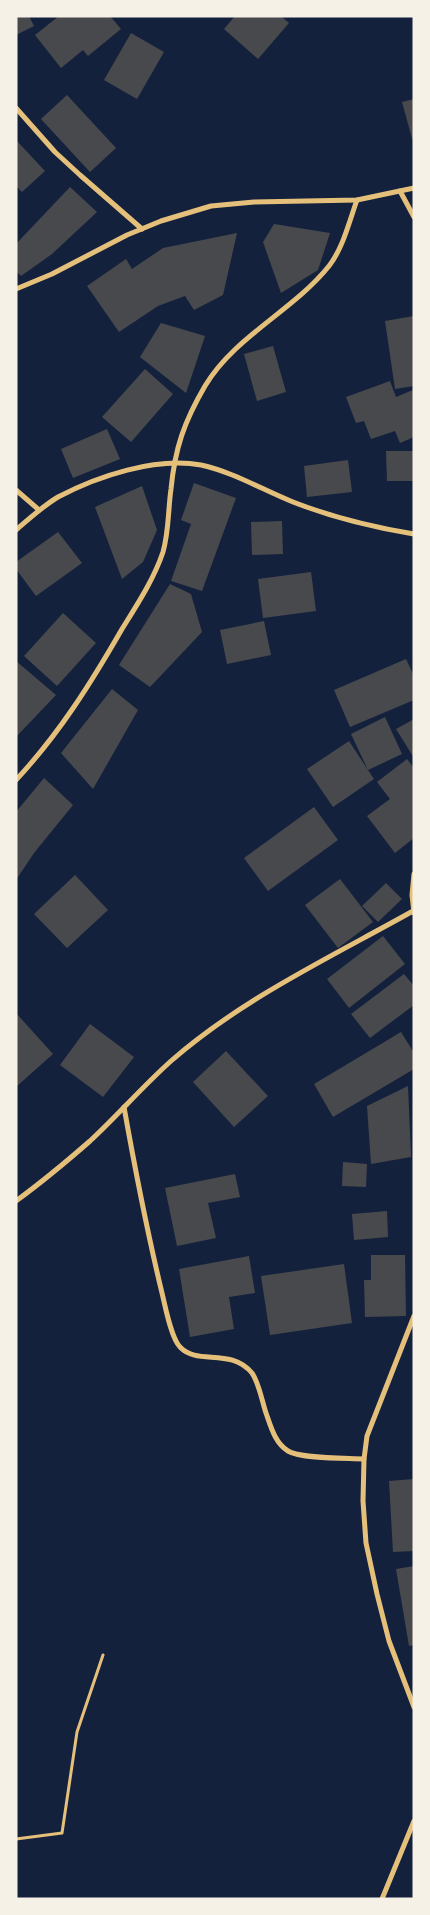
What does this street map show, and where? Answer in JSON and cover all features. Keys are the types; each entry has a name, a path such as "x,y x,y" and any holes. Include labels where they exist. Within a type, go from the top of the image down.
{"street":[{"path":"16,108 55,152 142,229"},
{"path":"16,289 52,274 142,229 161,221 211,206 254,202 357,200 414,188"},
{"path":"400,191 414,218"},
{"path":"16,780 56,735 85,693 145,591 162,553 170,519 170,491 180,435 189,414 206,384 236,348 306,290 329,265 341,242 357,200"},
{"path":"16,530 38,510 94,481 128,469 174,464 201,466 239,478 348,522 414,534"},
{"path":"16,490 38,510"},
{"path":"16,1201 40,1184 90,1140 171,1061 226,1019 302,973 414,912 412,894 414,874"},
{"path":"124,1107 153,1255 169,1322 179,1346 194,1355 222,1357 240,1362 253,1375 278,1442 290,1452 312,1456 364,1459"},
{"path":"414,1316 367,1436 364,1459 363,1501 366,1543 377,1594 389,1641 414,1707"},
{"path":"382,1899 414,1821"}],"path":[{"path":"16,1839 62,1833 77,1732 103,1655"}],"building":[{"path":"16,16 29,16 34,26 16,35"},
{"path":"59,16 110,16 121,29 88,56 83,50 61,68 35,35"},
{"path":"235,16 281,16 289,23 258,59 224,29"},
{"path":"131,33 164,52 137,99 104,80"},
{"path":"67,95 116,148 90,172 41,119"},
{"path":"414,99 414,142 413,142 402,102"},
{"path":"16,140 45,171 22,192 16,186"},
{"path":"70,187 97,212 52,254 21,276 16,271 16,244"},
{"path":"274,224 330,233 318,270 281,293 263,242"},
{"path":"237,233 223,295 194,310 185,296 158,306 119,332 87,286 126,259 132,269 163,248"},
{"path":"414,316 414,386 395,389 385,321"},
{"path":"161,323 205,336 186,393 140,357"},
{"path":"273,346 286,392 257,401 244,354"},
{"path":"145,369 173,394 131,442 102,417"},
{"path":"390,381 396,397 413,390 414,392 414,437 400,443 395,431 371,439 364,421 356,423 346,397"},
{"path":"107,429 120,459 73,478 61,449"},
{"path":"386,451 414,451 414,481 387,481"},
{"path":"348,460 352,492 307,497 304,466"},
{"path":"194,483 236,498 202,591 171,581 191,524 181,520"},
{"path":"142,486 157,530 143,562 122,579 95,507"},
{"path":"282,521 283,554 252,555 251,522"},
{"path":"58,532 82,563 36,596 16,569 16,562"},
{"path":"311,572 316,611 263,618 258,579"},
{"path":"170,584 191,594 202,632 150,687 119,665"},
{"path":"63,613 96,643 57,686 24,656"},
{"path":"264,621 271,655 227,664 220,630"},
{"path":"406,659 414,676 414,700 350,727 334,690"},
{"path":"16,661 56,695 16,737"},
{"path":"112,689 138,710 93,789 61,753"},
{"path":"385,717 402,754 368,770 351,734"},
{"path":"414,719 414,758 396,729"},
{"path":"349,741 374,779 333,807 307,769"},
{"path":"407,759 414,768 414,838 395,853 367,816 390,799 377,782"},
{"path":"44,778 73,805 34,853 16,880 16,812"},
{"path":"314,807 338,840 268,891 244,858"},
{"path":"75,875 108,910 67,948 34,914"},
{"path":"340,879 373,922 338,948 305,905"},
{"path":"386,883 402,899 378,922 362,906"},
{"path":"383,936 405,964 349,1008 327,979"},
{"path":"404,974 414,986 414,1005 370,1038 351,1014"},
{"path":"16,1013 53,1054 16,1087"},
{"path":"90,1024 134,1057 103,1097 60,1065"},
{"path":"401,1032 414,1053 414,1069 333,1117 314,1084"},
{"path":"226,1051 268,1096 234,1127 193,1082"},
{"path":"408,1086 411,1157 371,1164 367,1106"},
{"path":"343,1162 367,1164 366,1187 342,1186"},
{"path":"235,1174 240,1197 208,1203 216,1238 177,1246 165,1188"},
{"path":"387,1211 388,1237 354,1240 352,1214"},
{"path":"371,1255 405,1255 406,1316 365,1317 364,1280 371,1280"},
{"path":"249,1256 255,1293 229,1297 234,1329 190,1337 179,1269"},
{"path":"344,1264 352,1323 270,1335 261,1276"},
{"path":"414,1479 414,1551 393,1552 389,1481"},
{"path":"414,1566 414,1645 409,1646 396,1569"}]}
